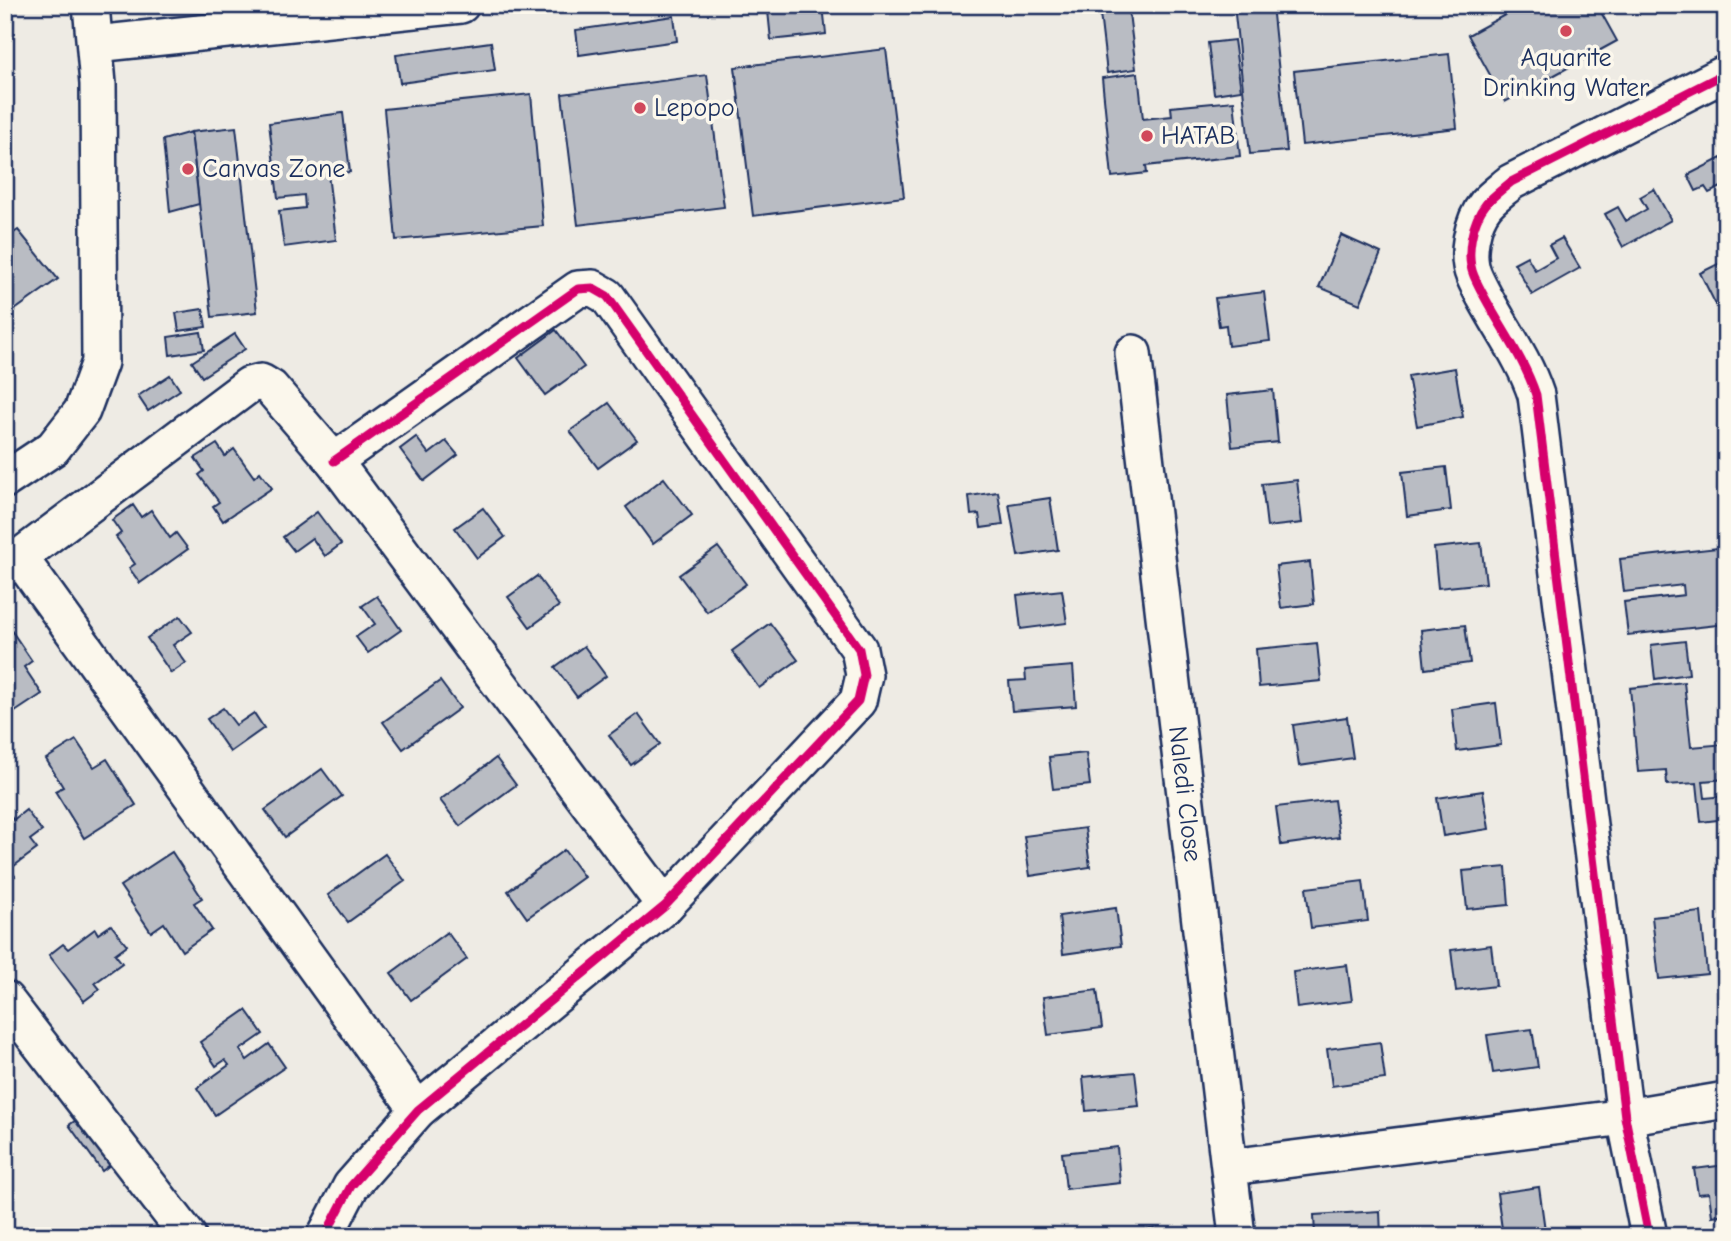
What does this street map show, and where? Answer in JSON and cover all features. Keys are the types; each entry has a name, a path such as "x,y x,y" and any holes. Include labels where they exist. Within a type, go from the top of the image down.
{"street":[{"path":"5,480 53,448 82,411 100,362 96,44 91,5"},
{"path":"96,44 461,5"},
{"path":"1649,1236 1625,1117 1536,395 1520,355 1472,274 1470,249 1475,225 1485,205 1511,182 1726,74"},
{"path":"325,1236 351,1186 418,1110 665,906 858,701 864,675 859,649 607,296 593,288 578,289 334,461"},
{"name":"Naledi Close","path":"1133,352 1237,1236"},
{"path":"418,1110 12,563 249,385 261,382 271,388 334,461 665,906"},
{"path":"5,999 188,1236"},
{"path":"1230,1167 1625,1117 1726,1100"}],"building":[{"path":"823,5 826,34 771,40 768,11"},
{"path":"1099,5 1128,5 1136,69 1107,73"},
{"path":"1234,5 1272,5 1287,151 1250,154"},
{"path":"1523,5 1597,5 1617,41 1505,102 1468,35"},
{"path":"674,16 677,41 579,55 576,30"},
{"path":"1234,40 1241,90 1214,94 1208,43"},
{"path":"491,42 495,70 400,83 396,55"},
{"path":"886,49 904,197 753,216 735,67"},
{"path":"1449,54 1457,128 1302,145 1294,71"},
{"path":"1138,73 1143,119 1172,116 1171,107 1234,101 1240,156 1146,166 1147,173 1112,177 1102,78"},
{"path":"707,75 724,207 578,225 562,94"},
{"path":"531,94 543,226 396,240 384,109"},
{"path":"343,113 350,172 328,174 336,240 284,247 279,211 305,208 304,195 278,198 269,123"},
{"path":"236,127 257,312 212,317 191,132"},
{"path":"191,132 199,204 170,212 163,140"},
{"path":"1721,158 1726,167 1726,196 1721,187 1709,193 1705,187 1696,191 1688,175"},
{"path":"1654,189 1671,220 1623,247 1605,214 1618,207 1626,221 1647,209 1640,197"},
{"path":"18,230 58,279 5,317 5,239"},
{"path":"1341,235 1381,253 1360,304 1319,287"},
{"path":"1562,238 1580,268 1532,295 1514,263 1527,256 1535,270 1556,258 1549,245"},
{"path":"1726,260 1726,300 1716,305 1700,273"},
{"path":"1264,292 1270,341 1228,346 1226,325 1219,326 1215,298"},
{"path":"203,309 206,327 179,331 176,313"},
{"path":"556,330 584,367 545,395 518,358"},
{"path":"201,332 204,350 170,355 168,337"},
{"path":"235,334 245,349 202,377 192,362"},
{"path":"1455,368 1463,417 1417,426 1408,376"},
{"path":"170,375 180,390 148,411 138,396"},
{"path":"1273,390 1278,442 1232,447 1227,395"},
{"path":"609,403 637,440 598,468 570,431"},
{"path":"416,437 429,454 446,441 458,455 424,481 400,449"},
{"path":"217,444 225,456 234,449 254,477 260,472 272,488 223,521 213,506 219,502 199,475 204,471 195,458"},
{"path":"1446,467 1451,510 1407,516 1402,472"},
{"path":"664,478 692,515 653,544 626,507"},
{"path":"1297,480 1302,523 1267,527 1262,484"},
{"path":"998,492 1003,525 981,528 979,514 971,515 969,496"},
{"path":"1050,498 1058,550 1018,556 1009,504"},
{"path":"133,505 141,517 151,510 170,538 176,533 188,549 140,583 129,568 135,564 116,537 121,533 112,520"},
{"path":"483,508 505,537 477,558 455,528"},
{"path":"317,512 341,544 325,556 312,538 294,551 283,537"},
{"path":"1481,543 1486,583 1438,588 1434,548"},
{"path":"718,547 746,584 707,612 679,575"},
{"path":"1726,547 1726,624 1628,635 1624,602 1684,595 1683,585 1624,592 1620,559"},
{"path":"1310,562 1314,604 1281,608 1276,566"},
{"path":"537,576 559,606 530,627 508,597"},
{"path":"1062,590 1067,623 1021,629 1017,595"},
{"path":"377,596 401,630 368,653 356,637 375,624 362,606"},
{"path":"180,616 192,632 173,645 186,663 171,673 147,638"},
{"path":"5,621 32,661 24,667 42,694 12,714 5,704"},
{"path":"770,623 798,660 759,688 732,651"},
{"path":"1465,625 1470,663 1425,669 1421,630"},
{"path":"1685,641 1689,674 1655,679 1651,645"},
{"path":"1317,643 1321,681 1259,687 1256,649"},
{"path":"584,646 606,676 577,697 555,667"},
{"path":"1073,666 1076,706 1012,711 1009,681 1026,680 1025,670"},
{"path":"440,681 460,708 403,749 383,722"},
{"path":"1684,682 1691,747 1726,744 1726,779 1703,781 1705,798 1726,796 1726,819 1701,822 1697,783 1667,785 1666,770 1638,772 1630,688"},
{"path":"1496,703 1501,745 1457,751 1452,709"},
{"path":"223,708 236,725 254,713 264,728 230,752 207,719"},
{"path":"638,714 660,744 631,765 609,735"},
{"path":"1347,717 1353,758 1299,766 1293,725"},
{"path":"76,740 94,767 107,759 136,805 84,838 55,791 63,787 46,759"},
{"path":"1086,753 1090,785 1053,789 1049,757"},
{"path":"496,758 516,785 460,826 440,800"},
{"path":"322,769 342,796 285,837 265,810"},
{"path":"1483,791 1489,829 1443,836 1437,798"},
{"path":"1334,800 1339,837 1281,845 1276,807"},
{"path":"26,810 42,831 30,840 37,849 10,869 15,876 5,883 5,818 10,815 13,820"},
{"path":"1085,828 1090,867 1030,876 1024,836"},
{"path":"564,850 584,877 527,918 508,891"},
{"path":"172,852 202,898 194,903 212,930 182,951 164,923 151,932 120,886"},
{"path":"385,854 405,881 348,922 328,895"},
{"path":"1506,867 1509,905 1467,909 1463,871"},
{"path":"1363,881 1368,921 1311,928 1306,888"},
{"path":"1116,908 1121,946 1063,954 1059,916"},
{"path":"1701,912 1707,974 1659,979 1652,917"},
{"path":"111,925 127,945 115,954 122,963 95,983 100,989 84,1001 49,955 63,944 68,949 95,929 98,934"},
{"path":"447,932 467,959 411,1000 391,973"},
{"path":"1491,945 1496,986 1456,991 1451,950"},
{"path":"1347,965 1352,1001 1297,1008 1293,972"},
{"path":"1097,990 1102,1028 1048,1035 1043,997"},
{"path":"246,1010 263,1034 240,1050 247,1060 269,1044 285,1067 215,1115 197,1088 229,1065 225,1060 216,1066 200,1042"},
{"path":"1532,1029 1538,1067 1493,1073 1487,1035"},
{"path":"1380,1042 1385,1079 1332,1086 1327,1049"},
{"path":"1135,1072 1139,1106 1086,1111 1083,1077"},
{"path":"91,1110 123,1155 102,1171 69,1125"},
{"path":"1117,1147 1120,1183 1066,1189 1062,1153"},
{"path":"1726,1165 1726,1214 1712,1216 1709,1193 1698,1194 1694,1169"},
{"path":"1539,1187 1545,1230 1503,1236 1497,1193"},
{"path":"1380,1211 1381,1236 1315,1236 1314,1215"},
{"path":"1155,1228 1156,1236 1097,1236 1097,1235"}],"cycle path":[{"path":"1649,1236 1625,1117 1536,395 1523,364 1474,276 1470,248 1481,211 1511,182 1726,73"},
{"path":"325,1236 351,1186 418,1110 665,906 858,701 864,675 859,649 607,296 593,288 578,289 334,461"}],"place":[{"name":"Aquarite Drinking Water","path":"1566,31"},
{"name":"Lepopo","path":"640,108"},
{"name":"HATAB","path":"1147,136"},
{"name":"Canvas Zone","path":"188,169"}]}
